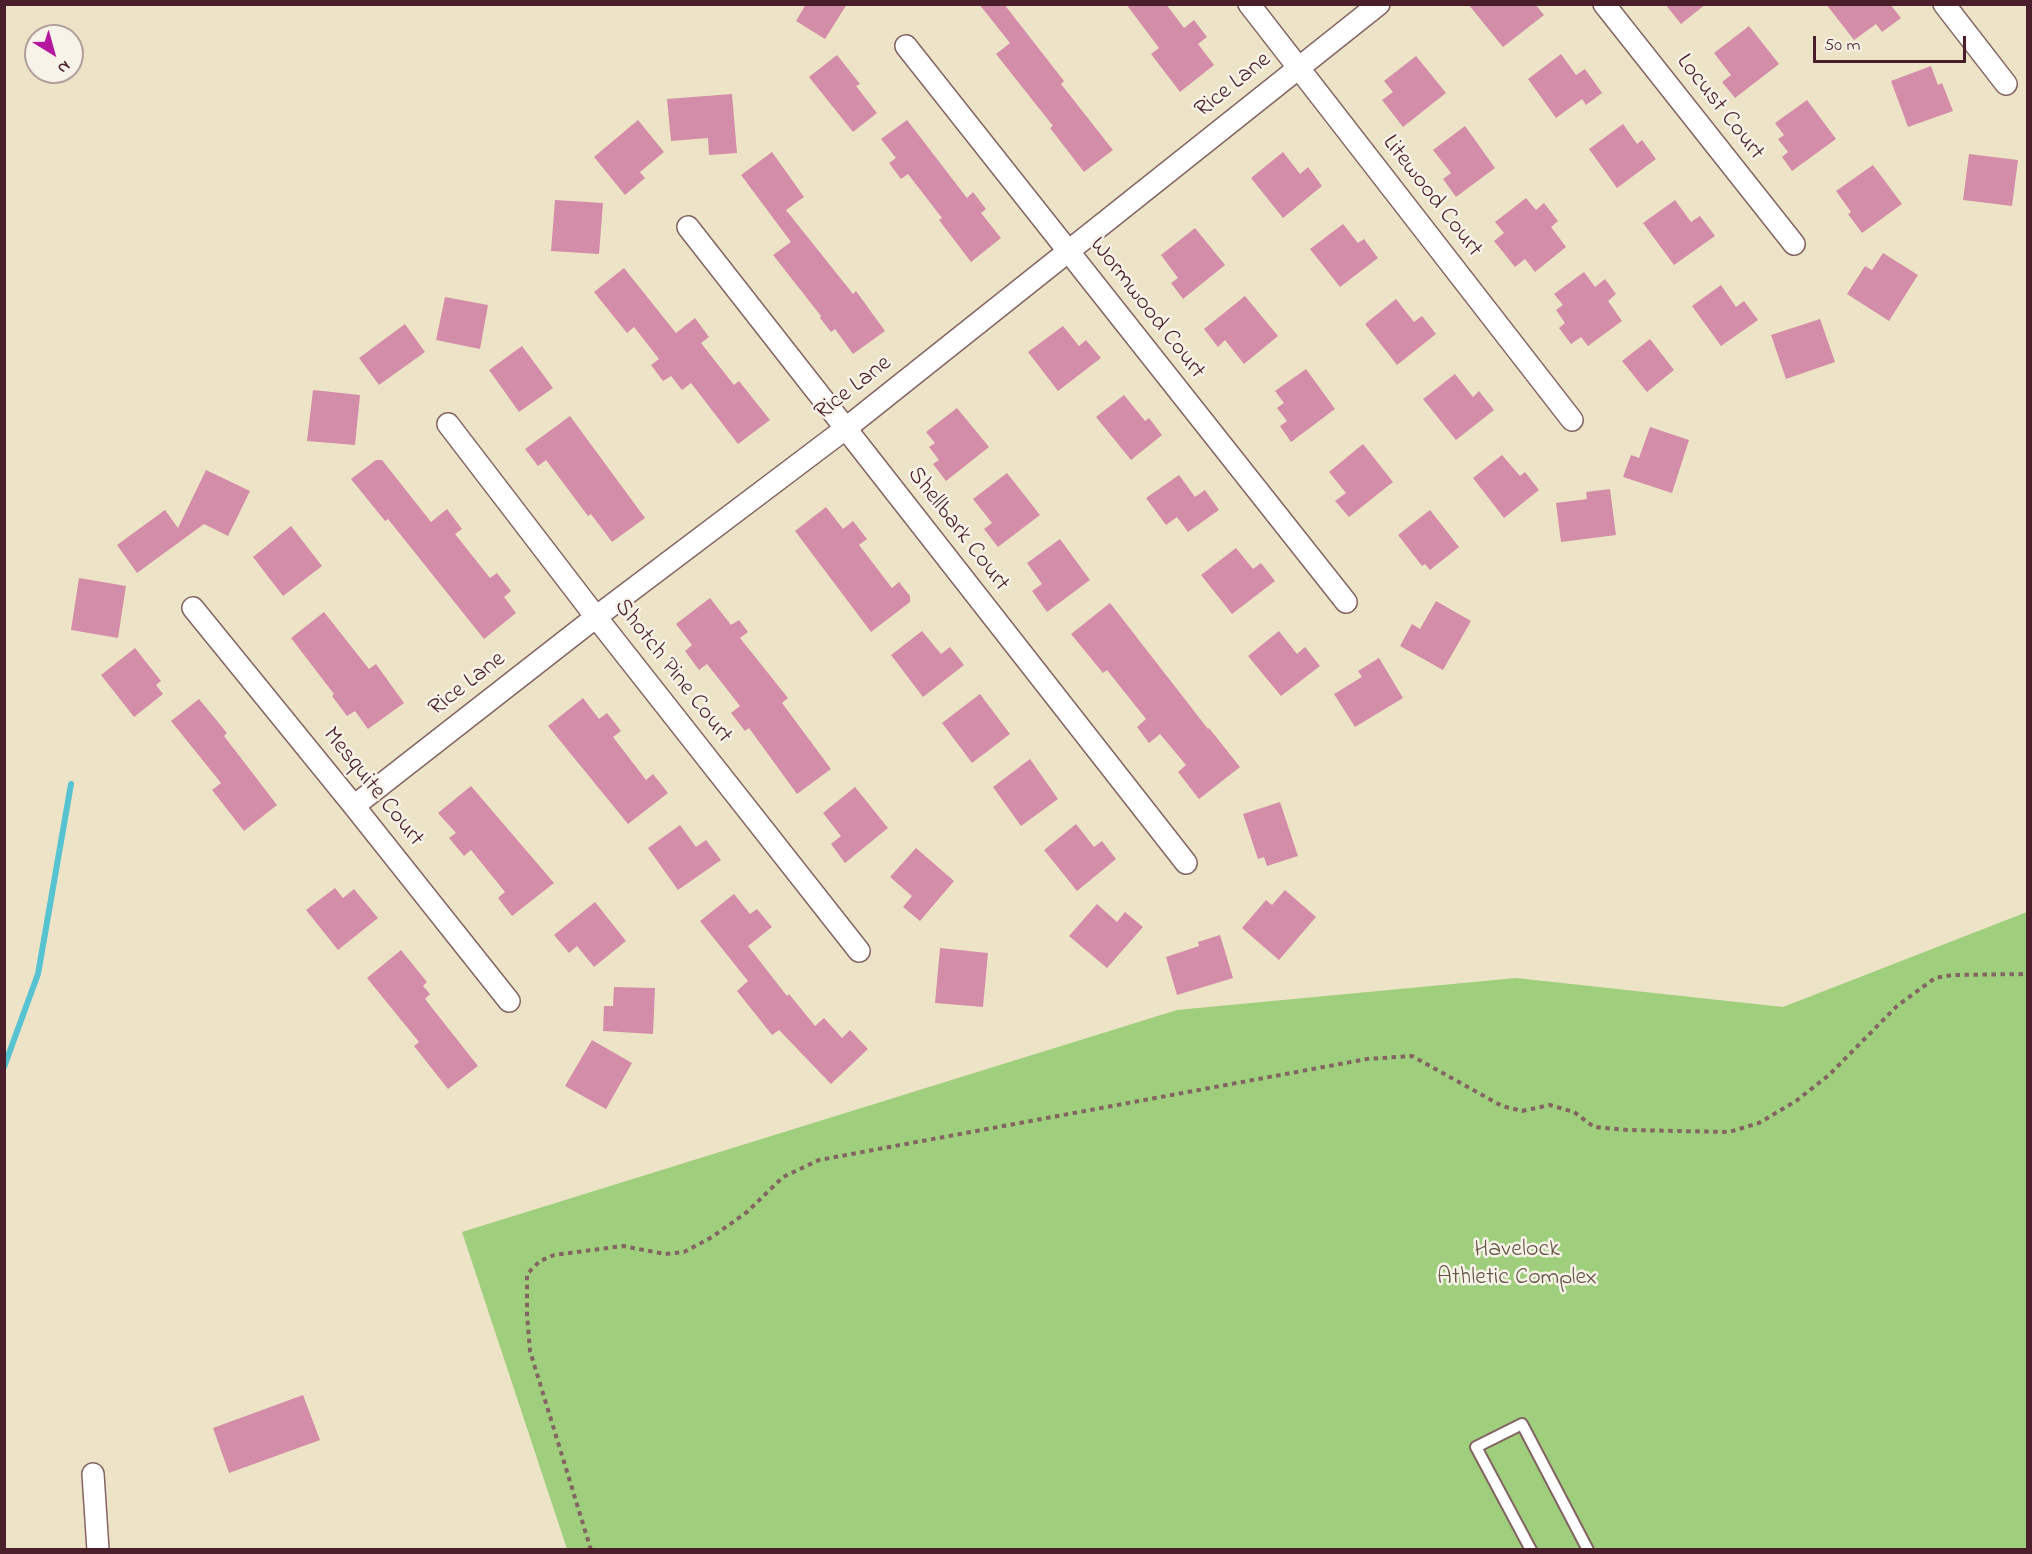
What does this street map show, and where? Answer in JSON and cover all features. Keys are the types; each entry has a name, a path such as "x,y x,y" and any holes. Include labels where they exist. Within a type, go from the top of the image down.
{"street":[{"name":"Litewood Court","path":"1249,4 1572,420"},
{"name":"Rice Lane","path":"354,806 596,617 844,429 1379,4"},
{"name":"Locust Court","path":"1604,4 1794,244"},
{"path":"1944,4 2006,84"},
{"name":"Wormwood Court","path":"906,46 1346,602"},
{"name":"Shellbark Court","path":"688,228 1186,862"},
{"name":"Shotch Pine Court","path":"448,423 596,617 859,951"},
{"name":"Mesquite Court","path":"193,608 509,1001"},
{"path":"93,1474 98,1550"}],"lane":[{"path":"1531,1550 1476,1447 1522,1424 1588,1550"}],"path":[{"path":"591,1550 530,1351 527,1274 540,1261 554,1255 623,1246 665,1254 684,1252 712,1237 747,1212 783,1177 819,1160 1367,1059 1412,1056 1503,1106 1522,1111 1550,1105 1574,1112 1594,1127 1729,1132 1759,1123 1796,1101 1828,1075 1897,1006 1935,978 1952,975 2028,974"}],"green space":[{"name":"Havelock Athletic Complex","path":"2027,912 2027,1549 567,1549 462,1232 1177,1010 1516,978 1783,1007"}],"building":[{"path":"806,4 847,4 825,39 796,21"},
{"path":"979,4 1004,4 1064,81 1061,84 1113,150 1084,172 1050,128 1053,126 996,54 1010,43"},
{"path":"1126,4 1166,4 1184,28 1194,20 1207,37 1198,44 1214,65 1180,92 1151,54 1159,48"},
{"path":"1468,4 1535,4 1544,15 1503,47"},
{"path":"1665,4 1706,4 1681,24"},
{"path":"1826,4 1890,4 1901,18 1882,32 1876,24 1854,40"},
{"path":"1749,26 1779,64 1735,98 1722,82 1731,75 1714,53"},
{"path":"1561,54 1576,75 1585,69 1602,93 1586,105 1582,99 1556,118 1528,79"},
{"path":"837,55 860,84 856,86 877,113 853,132 809,77"},
{"path":"1416,56 1446,93 1403,127 1382,100 1393,92 1384,81"},
{"path":"1931,66 1938,85 1942,83 1953,111 1908,127 1891,81"},
{"path":"732,94 737,153 709,155 708,138 671,141 667,99"},
{"path":"1807,100 1836,139 1792,171 1782,157 1788,152 1778,139 1784,135 1775,123"},
{"path":"638,120 664,152 640,172 645,178 625,195 594,157"},
{"path":"907,120 967,198 973,192 986,209 981,213 1001,238 971,262 939,220 942,218 908,174 901,179 889,163 896,158 881,139"},
{"path":"1623,124 1637,144 1642,140 1656,159 1617,188 1589,149"},
{"path":"1465,126 1495,168 1456,197 1443,179 1451,173 1433,150"},
{"path":"772,152 804,197 786,210 853,294 856,291 885,331 853,354 835,329 831,332 773,255 791,242 741,175"},
{"path":"1283,152 1300,174 1308,167 1322,186 1283,218 1251,178"},
{"path":"1969,154 2018,160 2012,206 1963,200"},
{"path":"1873,165 1902,204 1862,233 1848,214 1851,212 1836,191"},
{"path":"1526,198 1536,210 1544,203 1558,221 1551,227 1566,247 1535,272 1525,259 1515,267 1494,241 1504,233 1495,222"},
{"path":"555,200 603,203 599,254 551,251"},
{"path":"1675,200 1691,222 1700,216 1715,236 1674,265 1643,223"},
{"path":"1343,224 1358,243 1364,239 1378,258 1340,287 1310,249"},
{"path":"1195,228 1225,265 1183,299 1171,283 1178,278 1161,255"},
{"path":"1883,253 1918,275 1889,321 1847,294 1865,266 1872,270"},
{"path":"624,268 676,333 695,318 709,337 701,343 734,385 739,381 770,420 738,444 691,383 682,390 671,376 663,381 651,365 659,359 634,327 627,333 594,292"},
{"path":"1584,272 1595,287 1605,279 1616,294 1608,301 1622,321 1588,346 1581,337 1571,344 1559,328 1565,323 1556,310 1563,305 1554,294"},
{"path":"1721,285 1736,307 1744,301 1758,320 1721,346 1692,306"},
{"path":"1245,296 1278,336 1244,364 1225,340 1218,347 1204,329"},
{"path":"445,297 488,305 480,349 436,340"},
{"path":"1396,299 1414,322 1422,316 1436,334 1397,365 1365,324"},
{"path":"1820,319 1835,362 1786,379 1771,335"},
{"path":"405,324 425,352 379,385 359,358"},
{"path":"1063,326 1079,346 1086,340 1101,358 1058,391 1028,352"},
{"path":"1650,339 1674,370 1647,392 1622,361"},
{"path":"522,346 553,388 519,412 489,370"},
{"path":"1306,369 1335,409 1291,442 1280,426 1287,421 1277,408 1284,403 1275,391"},
{"path":"1455,374 1473,397 1479,391 1494,410 1456,440 1423,399"},
{"path":"313,390 360,395 355,445 307,441"},
{"path":"1124,395 1145,421 1149,418 1162,435 1131,460 1096,417"},
{"path":"957,408 989,447 946,481 933,464 939,460 929,447 935,443 926,432"},
{"path":"570,416 645,518 612,542 591,514 588,516 546,460 538,466 525,449"},
{"path":"1650,427 1689,440 1672,493 1623,477 1631,455 1639,458"},
{"path":"1363,444 1393,482 1349,517 1335,501 1346,493 1329,472"},
{"path":"1502,455 1520,476 1525,472 1539,490 1504,518 1473,478"},
{"path":"376,460 382,460 431,522 447,509 462,529 455,534 490,578 497,573 511,591 504,597 516,613 484,639 388,519 385,521 351,479"},
{"path":"206,470 250,491 228,536 204,524 137,573 117,545 165,510 178,528"},
{"path":"1007,473 1040,515 998,547 984,529 992,523 973,499"},
{"path":"1179,475 1195,497 1205,490 1219,510 1188,532 1177,517 1166,525 1146,498"},
{"path":"1610,489 1616,535 1561,542 1556,503 1587,499 1586,492"},
{"path":"826,507 843,529 853,521 867,539 859,545 892,588 899,582 910,596 910,602 871,632 795,531"},
{"path":"1430,510 1459,547 1430,570 1425,564 1422,566 1398,535"},
{"path":"291,526 322,566 283,596 253,557"},
{"path":"1060,539 1090,580 1047,612 1032,591 1042,584 1027,563"},
{"path":"1236,548 1253,569 1261,563 1275,581 1232,614 1201,575"},
{"path":"79,578 126,586 118,638 71,630"},
{"path":"710,598 731,625 739,620 748,632 740,638 788,698 782,703 831,769 797,794 749,728 745,731 731,713 740,706 707,664 699,670 685,651 692,645 676,624"},
{"path":"1436,601 1471,621 1443,670 1400,646 1412,624 1420,629"},
{"path":"1110,603 1240,767 1199,799 1178,772 1186,765 1160,734 1149,743 1137,727 1146,719 1107,670 1103,673 1071,634"},
{"path":"324,612 369,669 376,664 404,703 368,729 355,711 347,716 332,696 334,694 291,638"},
{"path":"922,631 941,654 950,647 964,665 923,697 891,655"},
{"path":"1279,631 1297,654 1305,647 1320,666 1281,696 1248,656"},
{"path":"135,648 161,681 156,685 163,694 134,717 101,675"},
{"path":"1379,658 1403,698 1355,727 1334,694 1362,677 1358,671"},
{"path":"980,694 1010,734 972,763 942,723"},
{"path":"583,698 599,719 607,713 621,731 613,737 646,780 653,774 668,793 628,824 548,726"},
{"path":"199,699 227,733 224,736 277,805 244,831 212,790 221,783 171,721"},
{"path":"1030,759 1058,799 1021,826 993,787"},
{"path":"471,786 554,883 512,916 498,898 505,892 471,850 464,856 449,838 456,833 438,813"},
{"path":"855,787 888,828 845,863 831,844 841,836 823,813"},
{"path":"1280,802 1298,856 1267,866 1264,857 1258,859 1243,814"},
{"path":"1076,824 1094,847 1102,841 1116,859 1077,891 1044,850"},
{"path":"680,825 696,847 706,840 721,860 678,890 648,848"},
{"path":"916,848 954,881 920,921 903,907 912,896 890,877"},
{"path":"335,888 343,898 354,889 378,918 338,950 306,910"},
{"path":"1285,890 1316,917 1279,960 1242,928 1266,900 1272,905"},
{"path":"734,894 750,914 757,909 772,927 748,946 787,996 789,994 815,1026 824,1018 842,1038 850,1030 868,1049 831,1084 779,1030 772,1035 737,991 748,981 700,921"},
{"path":"595,902 626,941 594,967 577,946 569,953 554,935"},
{"path":"1097,904 1117,922 1125,912 1143,927 1107,968 1069,936"},
{"path":"1220,935 1233,978 1177,995 1166,957 1199,946 1198,942"},
{"path":"940,948 988,953 983,1007 935,1003"},
{"path":"401,950 427,982 423,986 430,994 425,999 478,1066 448,1089 414,1046 419,1042 367,978"},
{"path":"614,987 655,988 653,1034 603,1031 604,1006 613,1006"},
{"path":"592,1040 632,1063 606,1109 565,1086"},
{"path":"303,1395 320,1440 229,1473 213,1428"}],"waterway":[{"path":"4,1067 38,974 71,784"}]}
